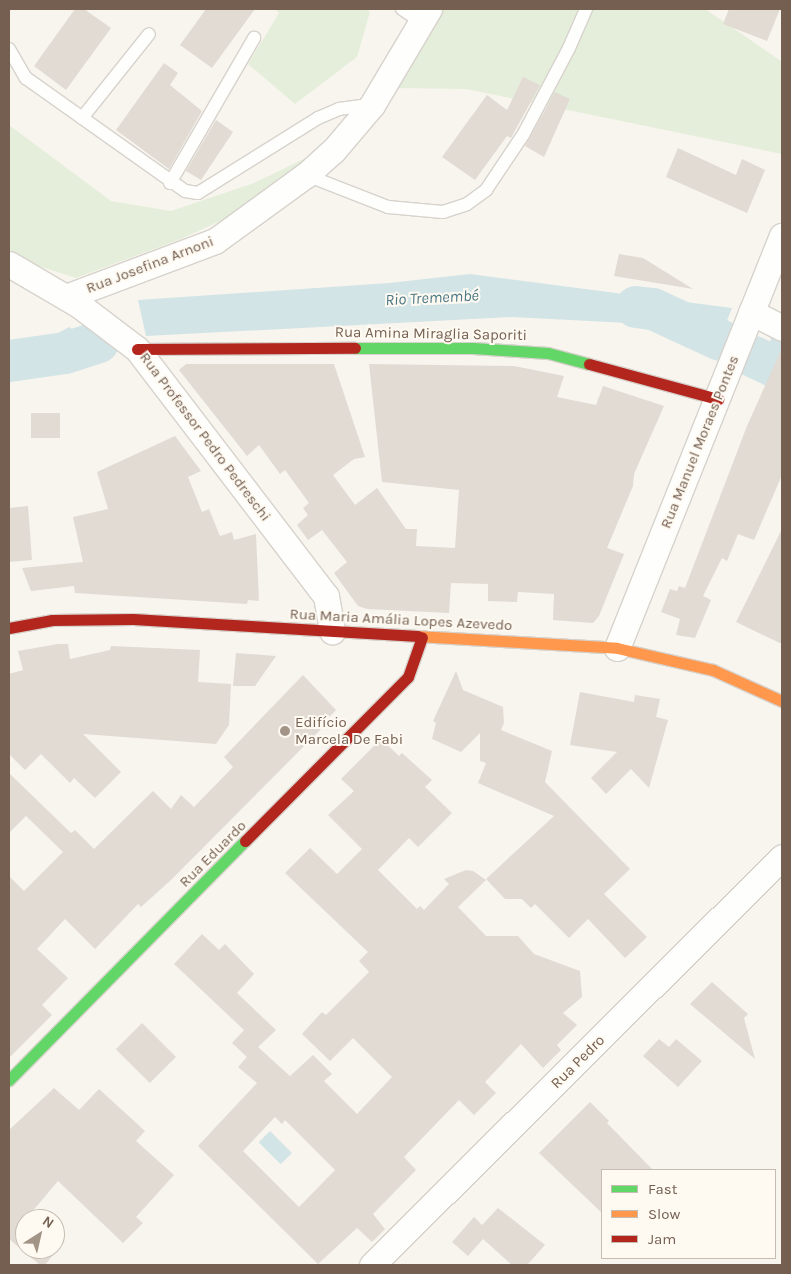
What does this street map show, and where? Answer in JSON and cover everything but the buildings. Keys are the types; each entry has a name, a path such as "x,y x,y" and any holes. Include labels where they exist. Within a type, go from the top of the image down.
{"street":[{"name":"Rua Josefina Arnoni","path":"66,297 215,241 306,175 333,151 372,104 417,13"},
{"name":"Rua Manuel Moraes Pontes","path":"617,648 718,400 782,236"},
{"name":"Rua Professor Pedro Pedreschi","path":"9,264 66,297 137,349 326,596 332,631"},
{"path":"751,312 782,328"},
{"name":"Rua Amina Miraglia Saporiti","path":"137,349 473,348 548,353 718,400"},
{"name":"Rua Maria Amália Lopes Azevedo","path":"9,628 52,620 133,619 617,648 713,670 782,701"},
{"name":"Rua Eduardo","path":"9,1080 408,677 422,637"},
{"name":"Rua Pedro","path":"372,1265 782,857"}],"lane":[{"path":"306,175 388,207 443,212 467,204 486,190 523,134 569,48 586,9"},
{"path":"82,118 149,34"},
{"path":"170,183 254,38"},
{"path":"9,50 26,78 170,183 185,191 198,193 318,118 339,109 372,104"}],"green space":[{"path":"275,9 367,9 370,12 357,57 295,104 248,64 279,13"},
{"path":"442,9 705,9 781,61 782,57 782,154 466,89 391,88"},
{"path":"9,125 111,201 171,211 254,183 310,156 248,208 181,239 76,278 26,262 9,251"}],"water":[{"path":"470,274 732,308 724,328 512,317 146,336 138,300 389,283"},
{"path":"69,327 99,346 72,356 9,365 9,351 37,345"},
{"path":"774,330 782,335 782,358 767,350"},
{"path":"270,1131 292,1153 281,1164 259,1142"}],"waterway":[{"name":"Rio Tremembé","path":"636,307 653,309 720,340"},
{"name":"Rio Tremembé","path":"9,361 65,353 98,342"},
{"name":"Rio Tremembé","path":"754,357 782,370"}],"traffic: fast":[{"path":"355,348 473,348 548,353 589,364"},
{"path":"9,1080 245,841"}],"traffic: slow":[{"path":"417,636 617,648 713,670 782,701"}],"traffic: jam":[{"path":"137,349 355,348"},
{"path":"589,364 718,399"},
{"path":"9,628 52,620 133,619 417,636"},
{"path":"245,841 408,677 422,637"}],"place":[{"name":"Edifício Marcela De Fabi","path":"285,731"}]}
